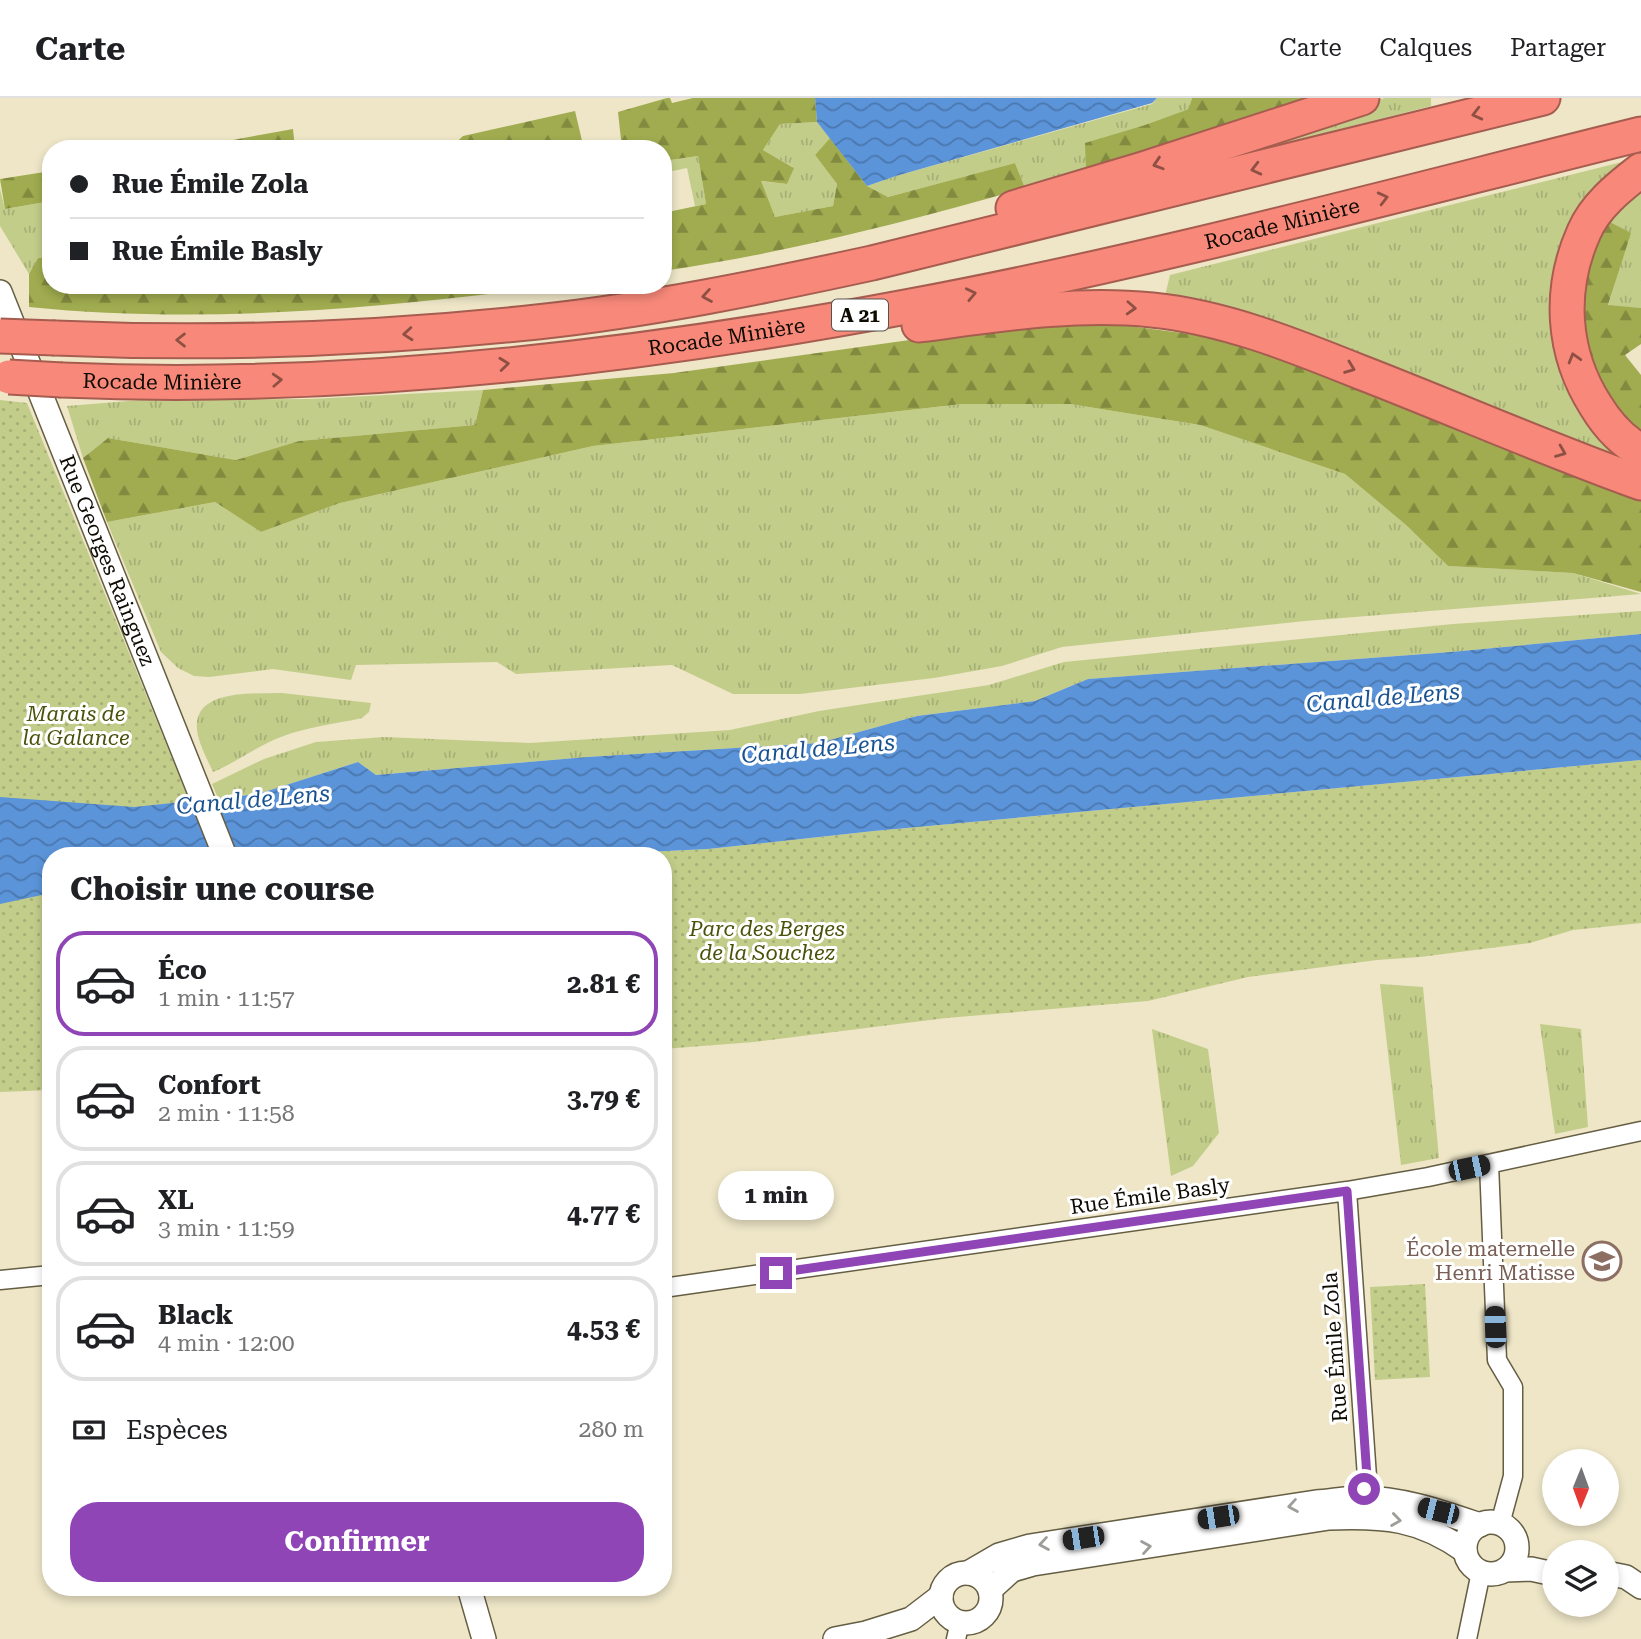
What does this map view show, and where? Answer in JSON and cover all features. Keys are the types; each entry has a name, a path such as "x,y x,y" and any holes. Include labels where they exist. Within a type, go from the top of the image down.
{"highway":[{"path":"774,284 863,249 942,229 1130,173 1363,98"},
{"name":"Rocade Minière","path":"0,336 264,340 393,335 539,322 774,284 1109,206 1543,98"},
{"name":"Rocade Minière","path":"4,377 152,384 359,376 549,359 777,330 1079,272 1641,134"},
{"path":"1641,170 1600,207 1584,230 1568,284 1566,309 1573,360 1587,392 1607,422 1641,451"},
{"path":"777,330 817,340 970,318 1063,309 1102,307 1156,310 1238,328 1296,347 1641,483"}],"street":[{"name":"Rue Georges Rainguez","path":"0,292 222,847"},
{"name":"Rue Émile Basly","path":"672,1287 1347,1191 1641,1131"},
{"path":"956,1626 942,1605 944,1587 958,1574 968,1573 999,1555 1030,1546 1316,1502 1360,1498 1410,1504 1490,1524 1508,1529 1517,1548 1511,1564 1497,1574 1480,1572 1467,1560 1465,1550 1471,1531 1490,1524 1513,1476 1513,1387 1497,1360 1489,1164"},
{"name":"Rue Émile Zola","path":"1347,1191 1367,1477 1360,1498"},
{"path":"0,1280 42,1276"},
{"path":"990,1590 1012,1570 1033,1564 1329,1518 1364,1516 1407,1521 1438,1532 1465,1550"},
{"path":"1517,1548 1527,1555 1542,1558"},
{"path":"1504,1570 1542,1571"},
{"path":"1467,1639 1480,1572"},
{"path":"911,1619 956,1626 973,1621 984,1614 991,1603 990,1590 982,1578 968,1573"},
{"path":"1619,1576 1641,1587"},
{"path":"1619,1588 1641,1587"},
{"path":"472,1596 484,1639"},
{"path":"835,1639 866,1636 911,1619 942,1596"}],"green space":[{"path":"667,98 670,98 672,103 693,98 815,98 817,122 780,124 763,150 794,168 787,184 761,181 775,217 833,206 837,184 815,155 830,138 867,186 888,197 1015,163 1025,188 846,236 672,270 672,211 706,204 698,156 672,160 672,140 621,140 618,112"},
{"path":"1157,98 1192,98 1190,109 1142,126 1086,170 1025,188 1015,163 888,197 867,186 1152,104"},
{"path":"1192,98 1313,98 1086,170 1085,143 1189,109"},
{"path":"1385,98 1431,98 1431,106 1249,152 1227,149"},
{"path":"575,111 582,140 459,140 463,136"},
{"path":"817,122 830,138 815,155 837,184 833,206 775,217 760,181 787,184 793,167 763,150 780,124"},
{"path":"293,129 294,140 232,140"},
{"path":"698,156 706,204 695,206 687,168 672,171 672,160"},
{"path":"1626,161 1557,299 1628,452 1621,467 1163,304 1170,275"},
{"path":"42,172 42,203 5,209 0,179"},
{"path":"1641,188 1641,308 1608,306 1630,233 1610,222"},
{"path":"0,189 5,209 42,203 42,258 38,258 29,274 0,226"},
{"path":"1610,222 1631,233 1608,305 1641,308 1641,344 1625,355 1641,375 1641,431 1617,408 1605,391 1592,360 1583,325 1584,275"},
{"path":"38,258 42,258 42,294 487,294 363,307 229,314 96,312 29,307 29,274"},
{"path":"1106,323 1228,339 1328,374 1641,496 1641,592 1573,573 1448,566 1406,525 1345,474 1200,425 1070,404 962,404 593,446 340,503 261,532 215,502 107,522 83,458 108,438 236,460 299,441 475,425 483,390 674,373 1002,327"},
{"path":"483,390 475,425 299,441 236,460 108,438 83,458 67,406 141,400 310,399"},
{"name":"Marais de la Galance","path":"0,400 27,403 206,847 42,847 42,1090 0,1092"},
{"path":"962,404 1070,404 1200,425 1345,474 1406,525 1448,566 1573,573 1641,594 1305,621 1062,647 1002,666 934,678 800,694 733,694 672,665 516,674 497,662 356,665 351,680 273,669 209,677 194,676 178,668 161,652 107,522 215,502 261,532 340,503 593,446"},
{"path":"1641,611 1641,634 1451,652 1088,679 1035,701 917,716 819,743 587,757 376,775 358,762 258,794 218,798 212,784 264,759 316,742 384,737 530,743 730,730 819,711 989,685 1064,662 1453,624"},
{"path":"282,693 371,703 369,712 362,718 310,728 281,737 213,772 198,736 197,720 202,709 212,702 240,694"},
{"name":"Parc des Berges de la Souchez","path":"1641,760 1641,923 1573,930 1530,943 1248,977 1148,1001 946,1018 754,1042 672,1048 672,851"},
{"path":"1380,984 1423,987 1439,1158 1401,1165"},
{"path":"1540,1024 1581,1029 1588,1127 1555,1134"},
{"path":"1152,1029 1208,1049 1219,1133 1193,1166 1171,1176"},
{"path":"1425,1284 1430,1377 1375,1380 1370,1287"}],"water":[{"path":"815,98 1157,98 1152,103 867,186 817,122"},
{"name":"Canal de Lens","path":"1641,634 1641,760 874,831 708,849 42,847 42,895 0,904 0,797 134,807 258,794 358,762 376,775 587,757 819,743 917,716 1035,701 1088,679 1451,652"}],"place":[{"name":"École maternelle Henri Matisse","path":"1602,1261"}],"route":[{"path":"776,1273 1347,1191 1367,1477 1364,1489"}]}
